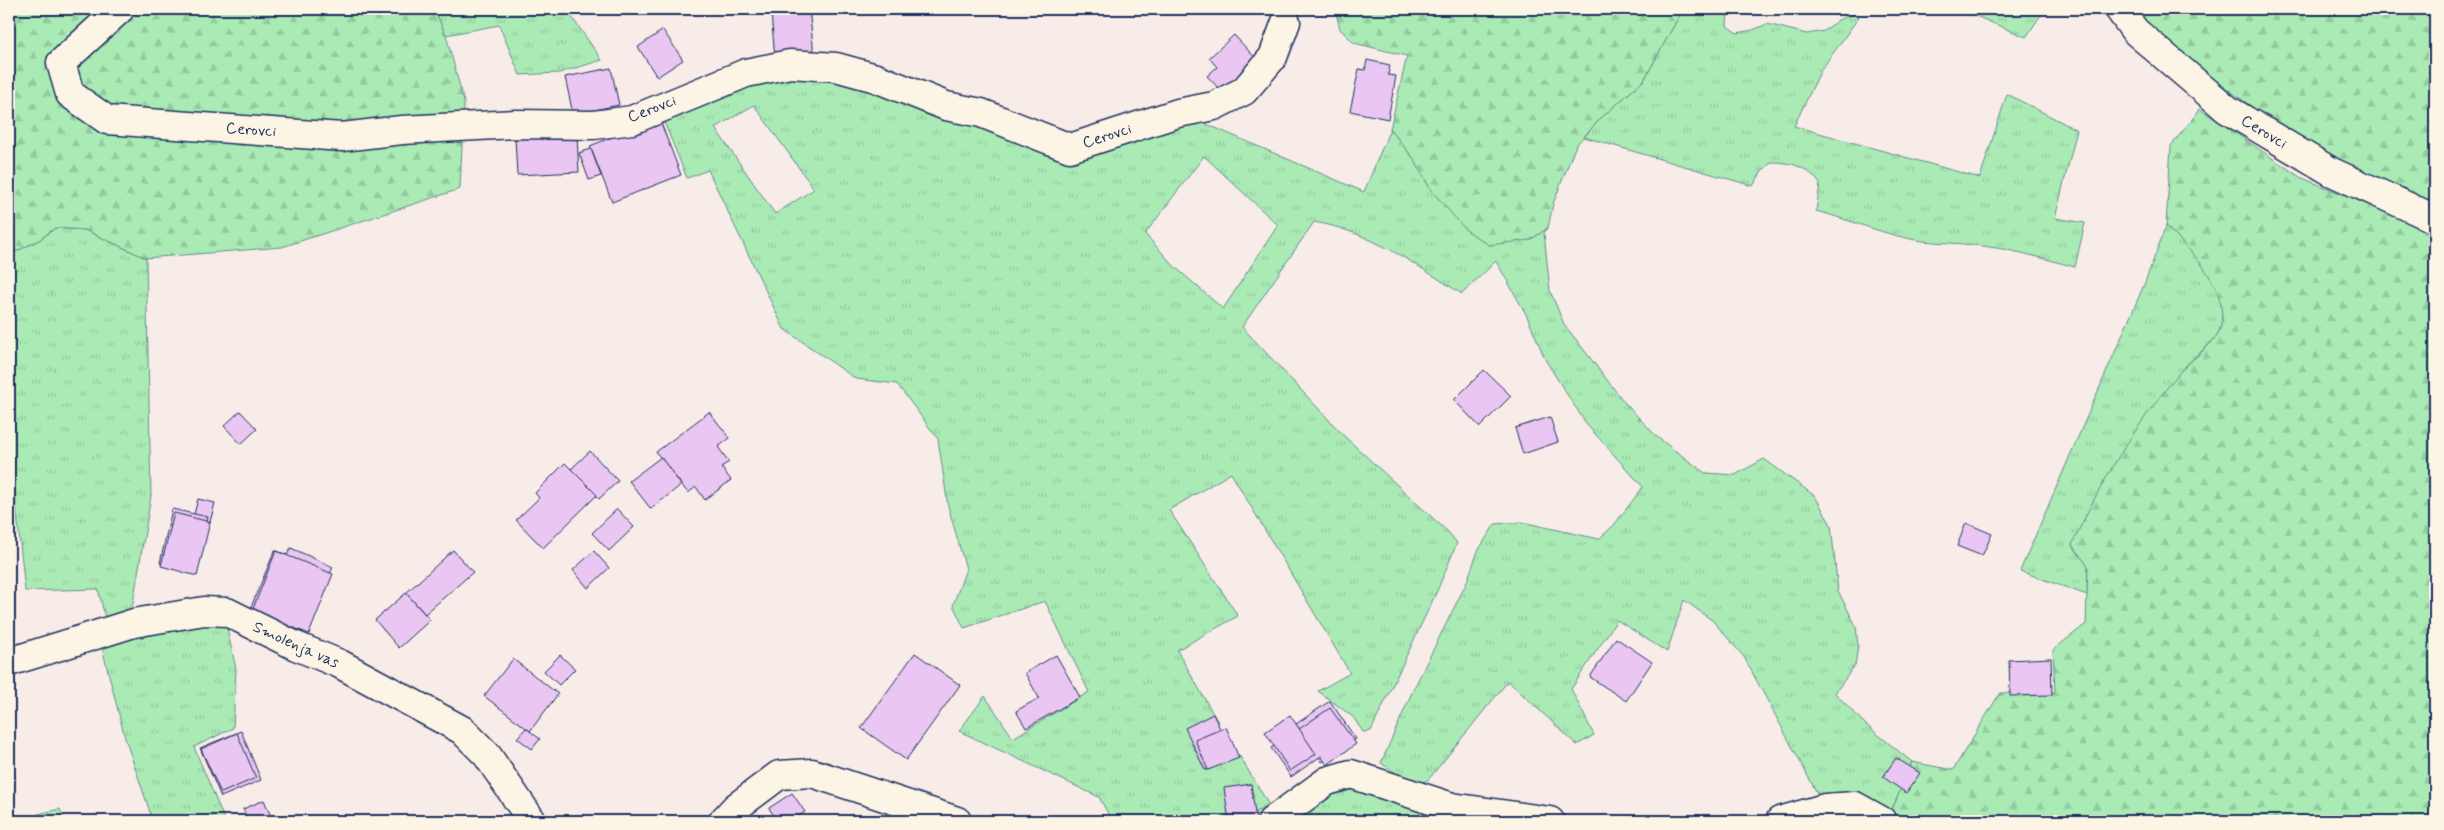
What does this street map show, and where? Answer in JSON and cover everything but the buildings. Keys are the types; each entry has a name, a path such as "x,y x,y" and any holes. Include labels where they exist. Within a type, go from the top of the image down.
{"street":[{"name":"Cerovci","path":"120,9 61,64 70,94 107,120 342,137 402,130 516,124 594,125 632,120 746,73 790,64 836,67 876,78 946,106 981,113 1070,148 1178,112 1214,106 1244,91 1273,57 1286,22"},
{"name":"Cerovci","path":"2119,9 2135,31 2228,110 2332,172 2435,219"},
{"name":"Smolenja vas","path":"9,662 134,623 204,611 227,612 296,646 340,664 462,730 487,755 532,821"},
{"path":"723,821 735,808 779,775 812,773 957,821"},
{"path":"1272,821 1327,781 1352,774 1452,807 1550,821"},
{"path":"1780,821 1825,808 1855,806 1882,821"}],"green space":[{"path":"9,9 434,9 446,35 464,102 460,189 282,247 146,258 85,230 55,228 39,240 9,255"},
{"path":"434,9 566,9 602,60 559,73 520,75 499,25 446,35"},
{"path":"1335,9 1683,9 1644,80 1601,118 1576,145 1553,204 1548,228 1530,240 1489,245 1466,230 1431,190 1414,159 1390,129 1407,56 1354,43 1340,29"},
{"path":"1683,9 1728,9 1727,26 1737,33 1753,30 1767,24 1807,34 1824,31 1838,20 1853,14 1859,17 1821,70 1794,126 1980,178 2007,94 2077,130 2055,218 2085,223 2075,267 1999,248 1909,239 1816,211 1820,184 1811,173 1793,164 1772,162 1762,171 1753,186 1584,137 1601,118 1644,80"},
{"path":"1959,9 2045,9 2026,37"},
{"path":"2132,9 2435,9 2435,205 2307,147 2211,77 2171,45"},
{"path":"828,71 1064,155 1197,120 1364,192 1390,129 1414,159 1431,190 1530,240 1548,228 1544,233 1550,291 1564,324 1624,402 1657,437 1705,473 1735,475 1764,459 1815,496 1831,525 1838,591 1856,626 1858,646 1855,665 1835,693 1866,725 1912,762 1890,815 1815,800 1817,793 1744,657 1713,621 1684,600 1667,652 1617,620 1571,689 1594,735 1577,745 1508,681 1428,780 1414,785 1381,763 1414,688 1466,584 1478,551 1495,524 1522,522 1599,539 1614,525 1643,487 1587,425 1546,361 1526,314 1496,261 1462,294 1373,241 1334,226 1314,222 1242,327 1344,436 1449,533 1457,543 1437,591 1371,731 1363,732 1353,717 1318,691 1350,673 1231,473 1169,510 1238,616 1177,650 1219,724 1192,744 1206,771 1239,755 1269,805 1240,821 1112,821 1099,797 959,731 985,696 1013,738 1089,692 1045,601 964,628 953,605 966,569 948,506 938,439 897,384 856,379 784,329 708,170 687,178 662,117 719,90","holes":["754,105 814,189 775,214 715,128","1204,156 1278,225 1223,309 1174,266 1145,234"]},
{"path":"2200,109 2300,177 2435,232 2435,821 1896,821 1890,815 1912,762 1953,770 2000,693 2055,692 2053,650 2086,624 2088,566 2072,545 2106,477 2148,412 2180,372 2213,341 2221,326 2220,303 2210,278 2194,256 2166,226 2171,146"},
{"path":"2166,226 2195,256 2211,278 2221,304 2221,327 2213,341 2187,364 2182,371 2072,545 2088,566 2087,595 2020,571 2144,285"},
{"path":"55,228 85,230 146,258 151,496 132,609 105,617 98,589 25,591 12,466 9,463 9,255 39,240"},
{"path":"226,624 236,669 233,728 194,747 225,821 153,821 125,738 100,640 154,625"},
{"path":"1342,784 1432,816 1462,821 1291,821"},
{"path":"60,809 65,821 38,821 38,814"}]}
